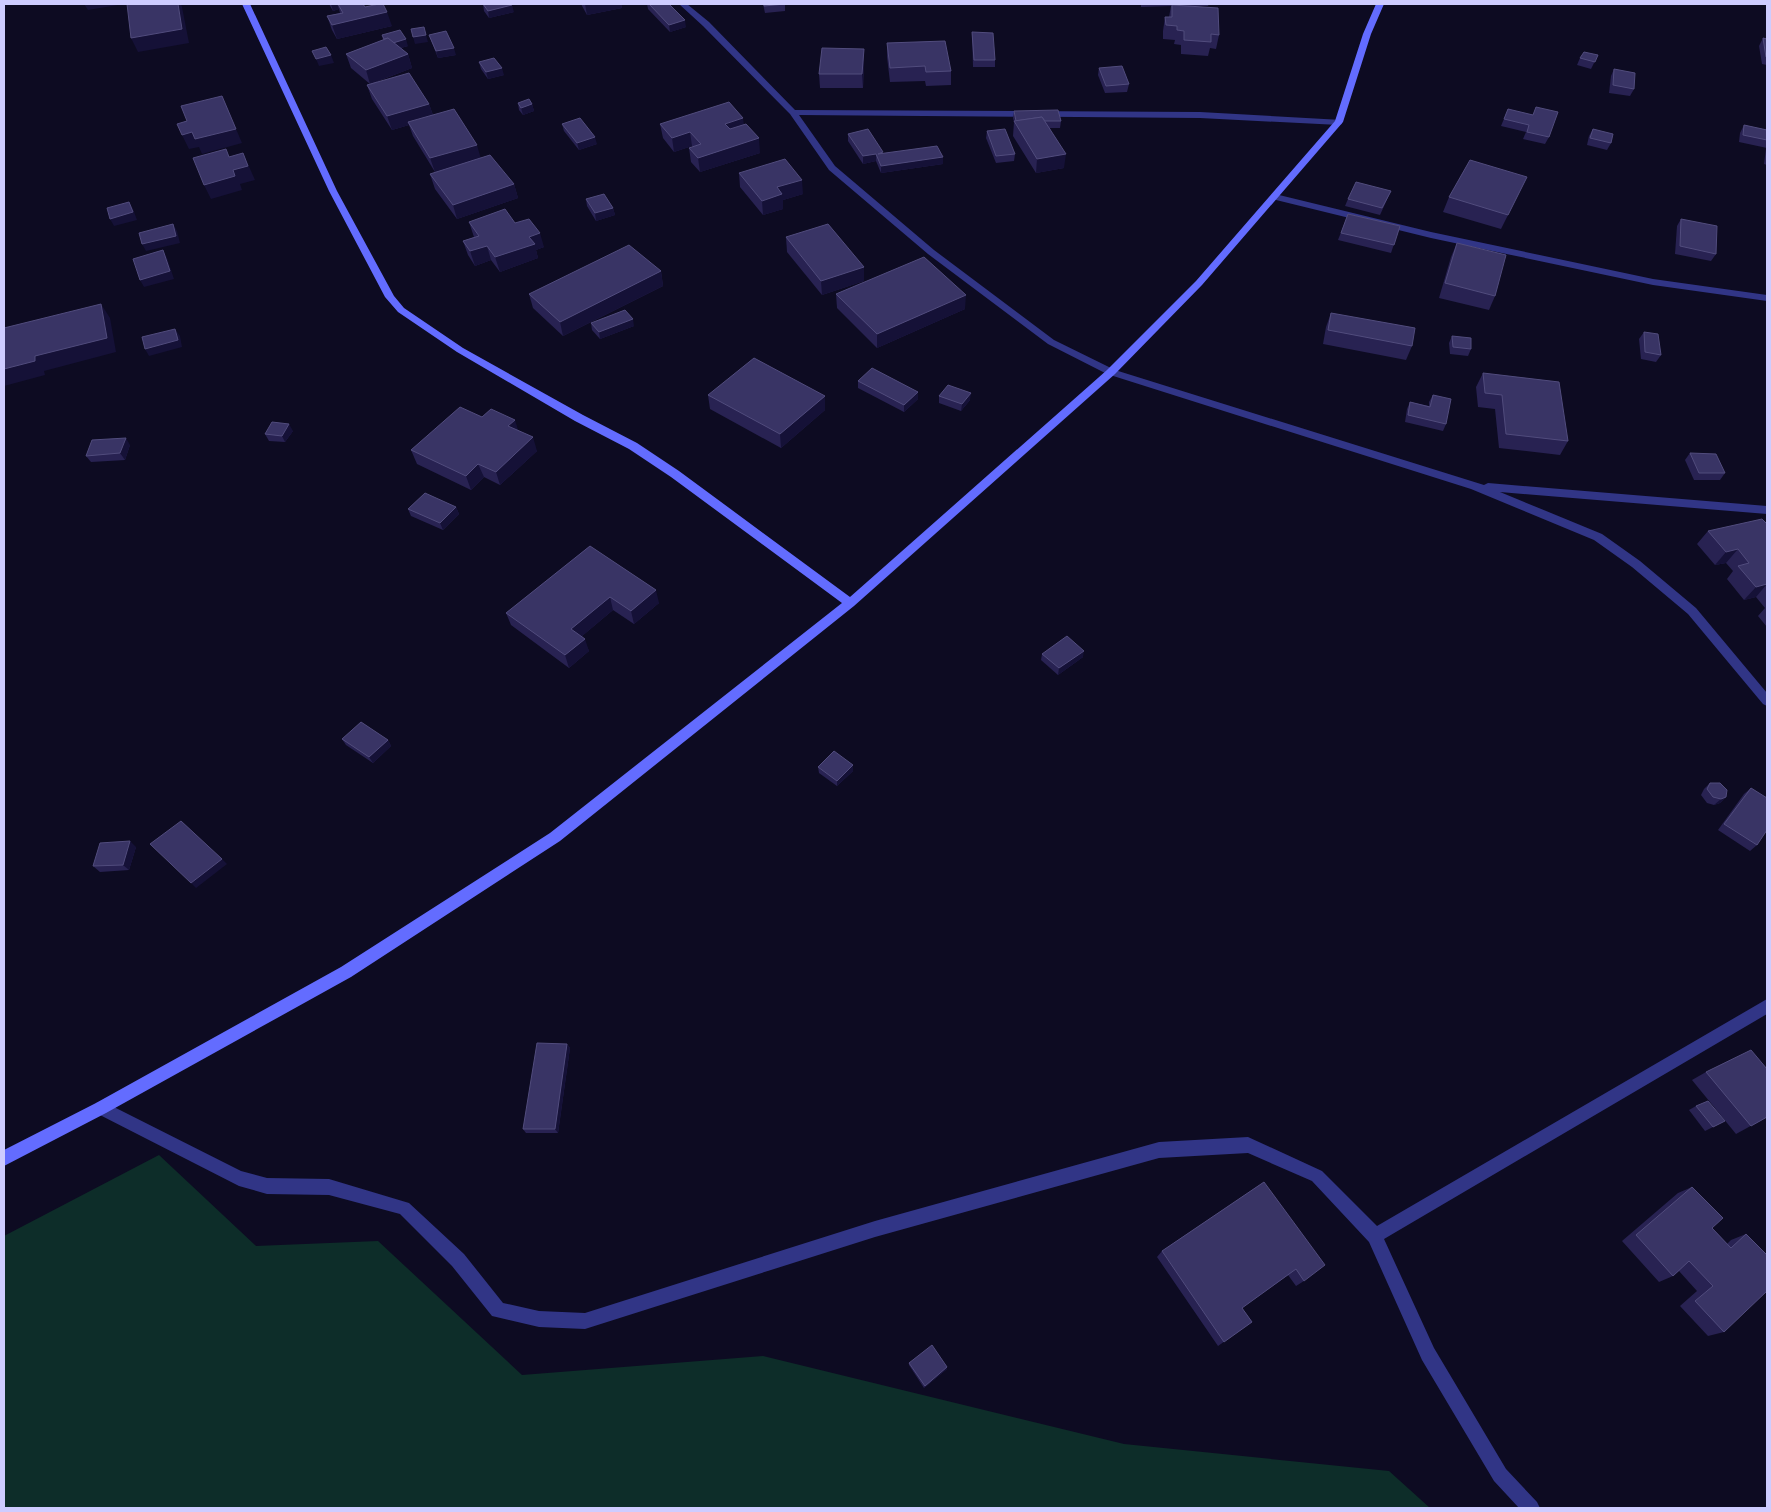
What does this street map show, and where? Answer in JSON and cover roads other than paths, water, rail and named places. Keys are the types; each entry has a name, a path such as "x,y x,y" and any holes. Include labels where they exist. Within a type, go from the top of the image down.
{"main road":[{"path":"246,4 333,190 390,297 401,310 460,350 579,418 633,446 675,474 850,603"},
{"path":"4,1158 101,1108 346,972 555,837 850,603 1111,372 1199,283 1339,122 1367,34 1380,4"}],"street":[{"path":"683,4 706,24 793,112 832,168 931,252 1051,342 1111,372 1475,486 1598,537 1636,564 1692,611 1767,701"},
{"path":"793,112 1200,115 1339,122"},
{"path":"1275,197 1431,234 1653,282 1767,298"},
{"path":"1475,486 1767,510"},
{"path":"1376,1236 1767,1006"},
{"path":"101,1108 240,1178 267,1186 329,1187 404,1208 458,1260 498,1310 539,1318 585,1321 866,1232 1159,1150 1248,1145 1317,1176 1376,1236 1428,1354 1500,1475 1531,1508"}]}
